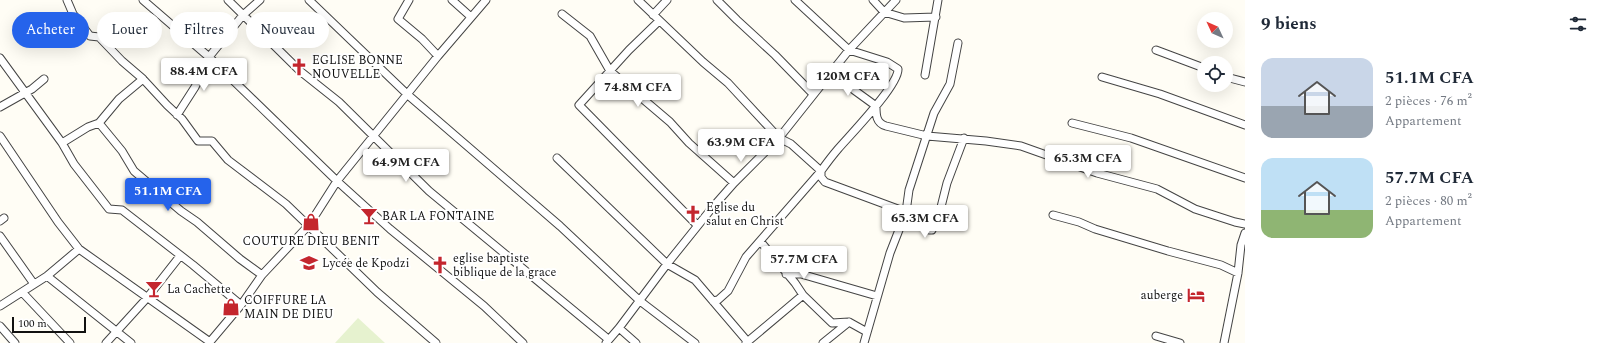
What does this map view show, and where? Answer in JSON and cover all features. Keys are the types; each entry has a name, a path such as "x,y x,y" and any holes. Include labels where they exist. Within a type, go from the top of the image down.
{"street":[{"path":"67,0 73,14 90,36 100,37 118,58 143,79 188,125 198,141 212,141 228,160 286,204 377,292 436,343"},
{"path":"143,0 209,57 337,181 390,229 484,306 523,343"},
{"path":"228,0 300,71 339,102 429,191 607,341 640,301 697,225 734,183 779,138 849,50 896,0"},
{"path":"177,115 196,87 209,57 244,15 260,0"},
{"path":"309,0 408,95 560,226 640,301 695,343"},
{"path":"409,0 398,19 422,39 438,56"},
{"path":"452,0 471,17"},
{"path":"0,136 58,222 79,249 210,342 241,304 262,274 309,225 337,181 438,56 486,0"},
{"path":"638,0 703,62 728,83 779,138 791,144 821,171 825,182 906,212 929,230 933,228 947,183 964,138"},
{"path":"653,15 667,0"},
{"path":"717,0 776,55 813,94"},
{"path":"712,301 718,300 728,291 746,257 876,106 893,82 898,72 898,69 887,62 849,50 795,0"},
{"path":"873,0 884,12 904,18 936,17"},
{"path":"925,75 938,0"},
{"path":"562,14 590,36 610,71 670,122 689,143 734,183"},
{"path":"659,20 628,50 579,105 697,225"},
{"path":"864,343 890,253 906,212 909,190 934,113 950,84 958,43"},
{"path":"1156,50 1197,65"},
{"path":"0,58 62,142 74,164 109,210 122,210 241,304"},
{"path":"833,71 854,90 876,106 878,121 880,124 927,136 964,138 1022,146 1097,173 1157,189 1195,209 1245,224"},
{"path":"1102,77 1160,94 1245,125"},
{"path":"0,107 32,89 44,79"},
{"path":"62,142 88,127 99,123 119,99 143,79"},
{"path":"1233,79 1245,82"},
{"path":"99,123 122,150 134,171 240,259 262,274"},
{"path":"1072,123 1131,138 1245,178"},
{"path":"557,158 667,264 695,280 746,342 803,295"},
{"path":"1054,215 1168,252 1221,265 1238,273"},
{"path":"1224,343 1245,233"},
{"path":"0,236 34,284"},
{"path":"760,241 803,295 832,323 849,322 867,332"},
{"path":"0,306 47,276 79,249"},
{"path":"106,343 115,331 147,298 180,256"},
{"path":"786,274 801,274 877,296"},
{"path":"47,276 132,343"},
{"path":"22,292 70,343"},
{"path":"823,343 849,322"},
{"path":"0,326 15,343"},
{"path":"619,328 636,343"},
{"path":"1156,336 1180,343"}],"green space":[{"path":"358,318 385,343 335,343"}],"place":[{"name":"EGLISE BONNE NOUVELLE","path":"299,67"},
{"name":"Eglise du salut en Christ","path":"693,214"},
{"name":"BAR LA FONTAINE","path":"369,216"},
{"name":"COUTURE DIEU BENIT","path":"311,222"},
{"name":"Lycée de Kpodzi","path":"309,263"},
{"name":"eglise baptiste biblique de la grace","path":"440,265"},
{"name":"La Cachette","path":"154,289"},
{"name":"auberge","path":"1196,295"},
{"name":"COIFFURE LA MAIN DE DIEU","path":"231,307"}]}
